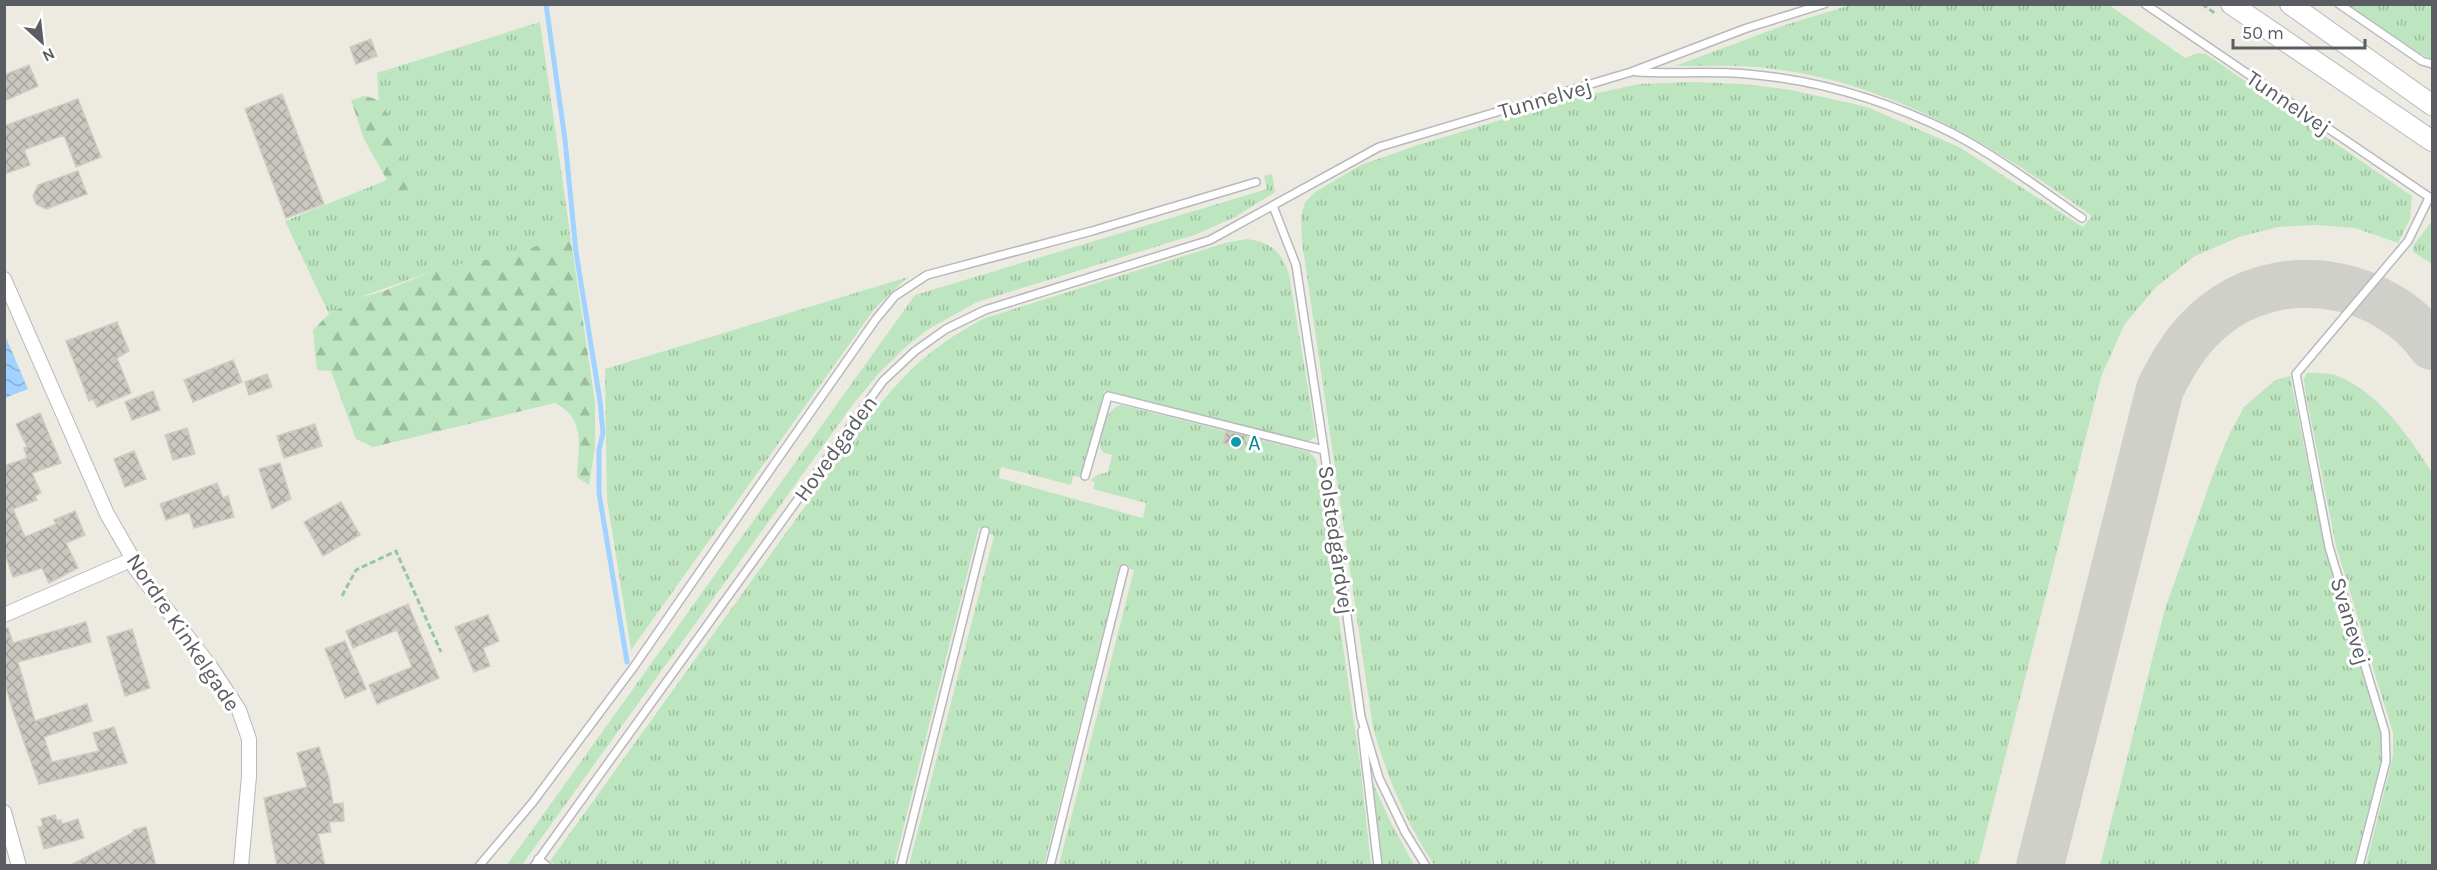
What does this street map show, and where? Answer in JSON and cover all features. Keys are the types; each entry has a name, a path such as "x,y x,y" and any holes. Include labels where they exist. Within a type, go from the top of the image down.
{"main road":[{"path":"2231,4 2433,141"},
{"path":"2290,4 2433,105"}],"street":[{"name":"Nordre Kinkelgade","path":"4,279 107,514 133,559 135,568 210,666 239,710 249,739 249,776 241,866"},
{"path":"4,615 133,559"},
{"path":"4,812 19,866"}],"lane":[{"name":"Tunnelvej","path":"1274,206 1378,147 1631,72 1747,28 1824,4"},
{"name":"Tunnelvej","path":"2145,4 2431,199"},
{"path":"2339,4 2422,61 2433,64"},
{"path":"1631,72 1746,74 1844,91 1898,108 1964,140 2082,218"},
{"path":"479,866 533,802 633,668 876,319 895,296 927,274 1092,231 1256,182"},
{"name":"Svanevej","path":"2359,866 2386,761 2385,732 2330,547 2296,374 2408,241 2431,199"},
{"name":"Solstedgårdvej","path":"1274,206 1296,266 1361,717 1379,778 1405,832 1426,866"},
{"name":"Hovedgaden","path":"536,862 883,381 915,351 946,329 985,310 1210,240 1274,206"},
{"path":"1085,476 1108,396 1324,450"},
{"path":"901,866 985,531"},
{"path":"1050,866 1124,569"},
{"path":"1361,717 1378,866"},
{"path":"536,862 547,866"}],"path":[{"path":"342,596 356,570 396,551 441,652"}],"green space":[{"path":"1854,4 2109,5 2185,58 2198,53 2206,54 2412,196 2410,219 2398,243 2355,228 2316,225 2278,227 2239,237 2195,256 2156,287 2124,325 2101,377 1978,865 1434,865 1398,799 1373,728 1302,242 1301,216 1305,202 1315,192 1361,165 1418,145 1570,99 1639,84 1691,82 1744,84 1791,90 1867,107 1959,147 2083,227 2092,216 2054,189 1975,140 1893,100 1850,85 1805,74 1747,66 1675,66 1782,26"},
{"path":"2347,5 2432,5 2432,59 2417,52"},
{"path":"540,22 570,234 500,259 476,260 433,271 358,298 329,314 285,221 387,180 396,142 390,118 379,100 377,73"},
{"path":"365,96 379,100 390,118 410,189 391,192 387,180 364,139 351,100"},
{"path":"1272,174 1275,192 1235,217 1197,234 977,302 927,330 908,345 879,373 851,407 522,865 507,865 915,295 1267,189 1264,176"},
{"path":"2432,221 2432,264 2413,252 2413,246"},
{"path":"570,234 595,402 595,448 589,485 577,477 579,444 576,426 572,417 555,403 373,447 356,439 331,371 317,370 313,330 329,314 358,298 384,291 433,271 476,260 500,259"},
{"path":"1246,239 1262,242 1274,249 1289,274 1316,437 1306,442 1104,391 1082,477 1073,476 1071,485 1001,467 999,478 1143,518 1146,503 1093,489 1095,483 1091,480 1097,475 1108,472 1112,455 1104,453 1100,448 1101,436 1111,411 1121,405 1309,452 1316,459 1360,764 1371,865 1059,865 1134,570 1120,566 1044,865 909,865 994,536 979,527 894,865 556,866 550,861 855,437 912,369 944,343 985,318 1225,243"},
{"path":"908,277 875,308 631,650 607,499 605,369"},
{"path":"2307,373 2335,375 2351,382 2379,403 2403,430 2432,473 2432,865 2366,865 2393,756 2393,733 2336,546 2305,390 2304,379"},
{"path":"2290,376 2325,550 2381,736 2381,761 2354,865 2100,865 2165,609 2215,469 2244,407 2275,380"},
{"path":"1372,781 1390,821 1414,865 1383,865"}],"water":[{"path":"4,333 28,389 5,398 4,398"}],"building":[{"path":"371,39 377,56 356,64 350,47"},
{"path":"29,65 38,86 4,101 4,75"},
{"path":"282,94 324,204 286,218 245,109"},
{"path":"78,99 101,157 76,167 64,135 24,150 30,165 4,174 4,126"},
{"path":"78,171 87,194 46,209 36,204 33,196 38,185"},
{"path":"117,322 129,351 117,358 131,393 97,407 93,399 89,401 66,341"},
{"path":"233,360 242,382 193,402 184,380"},
{"path":"267,374 272,387 249,395 245,382"},
{"path":"153,391 160,410 132,420 125,402"},
{"path":"40,413 61,463 32,473 41,493 35,496 37,500 13,509 25,537 56,524 54,520 75,511 85,535 66,543 78,568 49,583 42,568 13,577 4,551 4,466 27,458 24,448 27,447 16,424"},
{"path":"315,424 322,446 284,458 277,436"},
{"path":"187,428 195,454 173,460 165,435"},
{"path":"1226,431 1246,436 1242,449 1223,443"},
{"path":"134,451 146,479 125,487 114,459"},
{"path":"280,463 291,499 272,509 259,469"},
{"path":"217,483 223,498 228,496 234,517 194,528 189,512 166,520 160,504"},
{"path":"341,502 360,535 323,556 304,522"},
{"path":"408,604 439,678 377,704 369,685 412,667 397,630 353,648 346,631"},
{"path":"488,615 499,641 483,648 490,666 474,672 455,627"},
{"path":"86,622 91,642 18,662 35,721 87,704 92,721 44,737 52,762 99,751 93,733 114,727 127,763 39,784 4,681 4,629 8,628 13,643"},
{"path":"132,629 150,688 125,696 107,637"},
{"path":"345,641 366,689 345,698 325,649"},
{"path":"319,747 329,779 333,804 343,803 344,821 329,822 331,832 318,834 325,866 277,866 264,798 307,787 297,753"},
{"path":"55,815 57,821 61,820 62,824 78,819 84,838 44,849 38,827 43,826 41,819"},
{"path":"146,827 156,866 69,866 134,832 133,830"}],"waterway":[{"path":"546,4 565,140 576,252 600,401 603,433 599,450 599,493 627,662"}],"taxiway":[{"path":"2040,866 2160,389 2195,333 2226,307 2252,294 2280,286 2308,284 2336,287 2364,295 2390,307 2413,324 2432,346"}],"place":[{"name":"A","path":"1236,442"}]}
